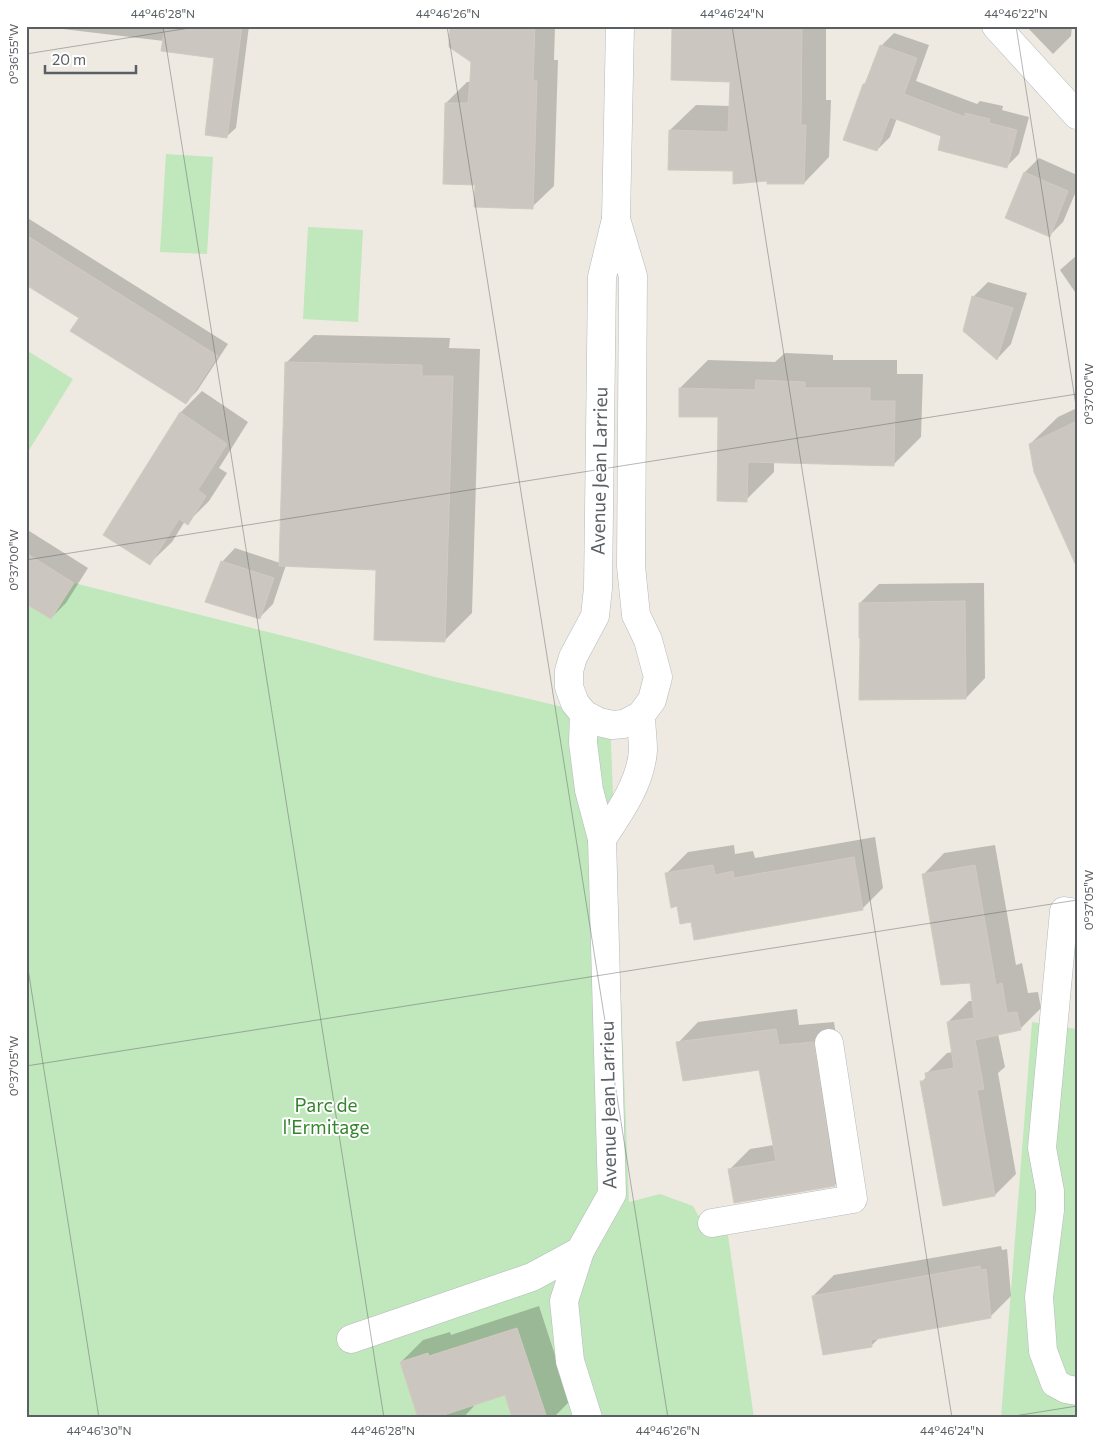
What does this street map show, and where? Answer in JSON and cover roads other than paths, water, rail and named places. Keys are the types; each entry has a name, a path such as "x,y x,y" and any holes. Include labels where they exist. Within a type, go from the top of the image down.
{"street":[{"name":"Avenue Jean Larrieu","path":"588,1418 570,1361 564,1301 580,1250 612,1194 602,839 589,790 583,743 584,714 576,703 569,687 569,671 579,643 595,616 598,588 602,278 616,219 620,26"},
{"path":"996,26 1077,115"},
{"name":"Avenue Jean Larrieu","path":"616,219 633,276 632,566 636,615 648,640 658,677 652,700 641,715"},
{"path":"584,714 599,722 612,725 624,724 641,715 643,750 640,769 622,809 602,839"},
{"path":"1077,913 1064,911 1042,1148 1050,1191 1050,1210 1039,1297 1043,1351 1055,1383 1066,1389 1077,1391"},
{"path":"712,1224 853,1199 829,1043"},
{"path":"351,1339 532,1277 580,1250"}],"park label":[{"name":"Parc de l'Ermitage","path":"326,1116"}]}
